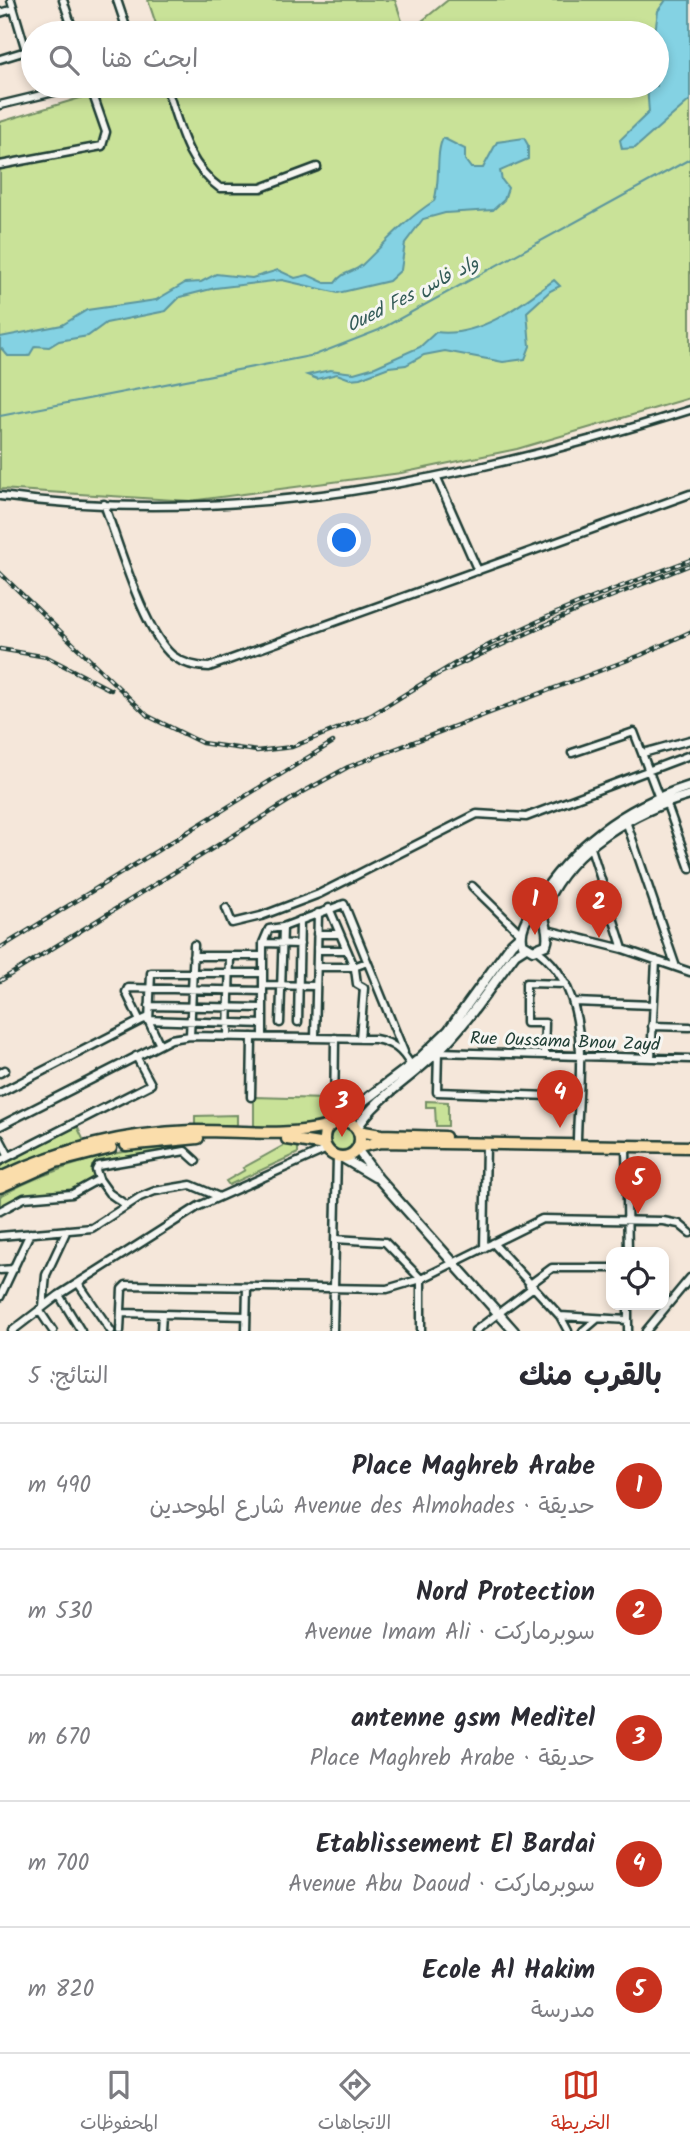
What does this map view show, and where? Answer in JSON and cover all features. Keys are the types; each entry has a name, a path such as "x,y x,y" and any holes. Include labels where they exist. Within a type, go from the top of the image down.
{"main road":[{"path":"0,1178 64,1152 146,1135 195,1131 296,1133 333,1123 348,1122 357,1129 381,1135 690,1141"},
{"path":"326,1147 325,1131 333,1123"},
{"path":"357,1129 358,1148"},
{"path":"0,1186 77,1156 146,1142 220,1138 297,1139 326,1147 339,1156 381,1142 690,1147"}],"street":[{"path":"11,0 21,35"},
{"path":"63,0 70,21"},
{"path":"117,0 124,21"},
{"path":"0,13 13,9"},
{"path":"0,59 21,53"},
{"path":"0,105 28,98"},
{"path":"0,164 103,146 106,132 94,98"},
{"path":"170,98 188,151 198,168 220,188 261,188 317,167"},
{"path":"0,496 104,504 183,505 304,498 437,478 548,453 690,411"},
{"path":"437,478 478,571"},
{"path":"104,504 158,638 174,657 194,666 209,667 690,494"},
{"path":"572,753 632,731 636,735 690,869"},
{"path":"643,753 690,740"},
{"path":"226,908 232,923 261,916 319,894 477,814 526,817 690,755"},
{"path":"547,958 546,903 565,873 591,848 626,821 690,786"},
{"path":"333,1123 411,1066 448,1031 521,930 555,873 587,842 624,814 662,800 690,795"},
{"path":"626,821 676,968"},
{"path":"591,848 623,949"},
{"path":"472,886 521,930 526,947"},
{"path":"263,1038 263,943 270,927 300,923 317,913 345,904 411,1066"},
{"path":"329,908 354,967 357,983 363,987 360,1039"},
{"path":"315,1038 317,913"},
{"path":"521,930 534,922 547,935"},
{"path":"300,923 317,931 339,934"},
{"path":"298,1022 300,923"},
{"path":"280,1023 283,927"},
{"path":"537,950 547,935 566,932 690,972"},
{"path":"263,943 300,944"},
{"path":"190,1036 194,945"},
{"path":"357,1129 370,1109 438,1052 466,1021 515,954 526,947 537,950 547,958 566,984 574,1003 579,1056 577,1140"},
{"path":"317,950 345,950"},
{"path":"193,956 263,957"},
{"path":"228,1037 230,957"},
{"path":"651,1058 656,960"},
{"path":"317,967 354,967 367,962"},
{"path":"146,1019 149,1006 149,975 153,972 263,973"},
{"path":"544,1055 545,1023 526,1023 526,983 566,984"},
{"path":"159,1043 126,991 230,991 281,985 316,986"},
{"path":"574,1003 653,1005"},
{"path":"149,1006 263,1008"},
{"path":"0,1093 146,1019 190,1023 263,1024"},
{"path":"652,1026 690,1027"},
{"path":"0,1126 159,1043 190,1036 384,1041 404,1054"},
{"path":"251,1097 252,1037"},
{"path":"333,1123 335,1038"},
{"path":"438,1052 437,1092 578,1097"},
{"name":"Rue Oussama Bnou Zayd","path":"438,1052 690,1059"},
{"path":"0,1161 151,1084 136,1056"},
{"path":"0,1139 9,1156"},
{"path":"484,1248 486,1144"},
{"path":"12,1331 19,1329 58,1295 217,1196 326,1147"},
{"path":"626,1147 628,1247"},
{"path":"358,1148 378,1178 514,1331"},
{"path":"127,1205 109,1193 99,1180 96,1170 98,1166 137,1157 185,1151 196,1161"},
{"path":"333,1331 339,1156 378,1178"},
{"path":"0,1211 24,1198 72,1194 99,1180"},
{"path":"0,1236 98,1226 127,1205 155,1191 182,1186 199,1187 217,1196"},
{"path":"120,1331 122,1289 126,1285 387,1289 421,1279 545,1219 672,1222 690,1233"},
{"path":"52,1331 41,1308 46,1275 68,1230"},
{"path":"0,1297 30,1233"},
{"path":"335,1239 385,1242 421,1279 421,1331"},
{"path":"493,1243 530,1287 560,1316 568,1331"},
{"path":"475,1331 552,1268 606,1268"},
{"path":"0,1270 14,1269"},
{"path":"646,1331 690,1278"},
{"path":"78,1283 111,1331"},
{"path":"246,1331 247,1287"},
{"path":"58,1295 81,1331"},
{"path":"628,1310 628,1331"},
{"path":"121,1313 246,1316"},
{"path":"162,1314 162,1331"},
{"path":"560,1316 628,1320"},
{"path":"583,1331 598,1318"}],"green space":[{"path":"148,0 395,0 402,21 155,21"},
{"path":"448,0 690,0 690,398 517,449 401,473 190,501 0,489 0,122 80,98 669,98 669,21 422,21"},
{"path":"254,1097 326,1099 327,1118 305,1127 254,1127"},
{"path":"426,1101 448,1102 448,1126 436,1126 435,1107 426,1107"},
{"path":"237,1115 237,1125 195,1125 195,1116"},
{"path":"77,1126 84,1141 47,1152 0,1173 0,1166"},
{"path":"342,1126 351,1129 354,1138 351,1147 342,1150 333,1147 330,1138 333,1129"},
{"path":"288,1143 298,1145 298,1153 229,1185 226,1181 245,1170 243,1168"},
{"path":"184,1145 184,1148 119,1158 92,1166 93,1179 73,1192 25,1195 0,1209 0,1196 66,1167 113,1154"}],"water":[{"path":"666,0 690,0 690,100 635,148 622,149 620,140 649,112 648,98 669,98 669,21 657,21 658,11"},
{"path":"443,138 465,149 465,160 471,168 483,168 497,142 524,138 528,145 528,159 500,171 508,188 504,200 493,210 445,213 423,219 405,243 401,270 389,281 338,293 282,280 215,288 180,297 166,311 106,323 88,336 59,341 49,347 35,346 29,356 8,356 0,347 0,337 62,325 87,310 156,300 185,283 201,282 216,274 252,278 278,270 295,278 308,275 325,283 335,283 341,276 362,265 405,223 434,201"},
{"path":"554,280 560,286 550,291 527,312 530,346 525,359 503,362 445,351 424,355 406,365 389,367 360,378 350,379 337,374 317,379 307,375 330,370 354,373 375,367 420,347 436,332 468,330 499,318"}],"waterway":[{"name":"Oued Fes واد فاس","path":"0,416 315,355 379,330 690,159"}],"railway":[{"path":"690,560 528,626 436,675 580,609 690,565"},
{"path":"0,573 148,716 202,743 257,751 292,747 374,714"},
{"path":"0,981 303,792 348,767 641,655 690,632"},
{"path":"0,649 47,657 111,690"},
{"path":"367,718 436,675"},
{"path":"0,948 333,742"}],"place":[{"name":"Place Maghreb Arabe","path":"535,935"},
{"name":"Nord Protection","path":"599,938"},
{"name":"Etablissement El Bardai","path":"560,1128"},
{"name":"antenne gsm Meditel","path":"342,1137"},
{"name":"Ecole Al Hakim","path":"638,1214"}]}
